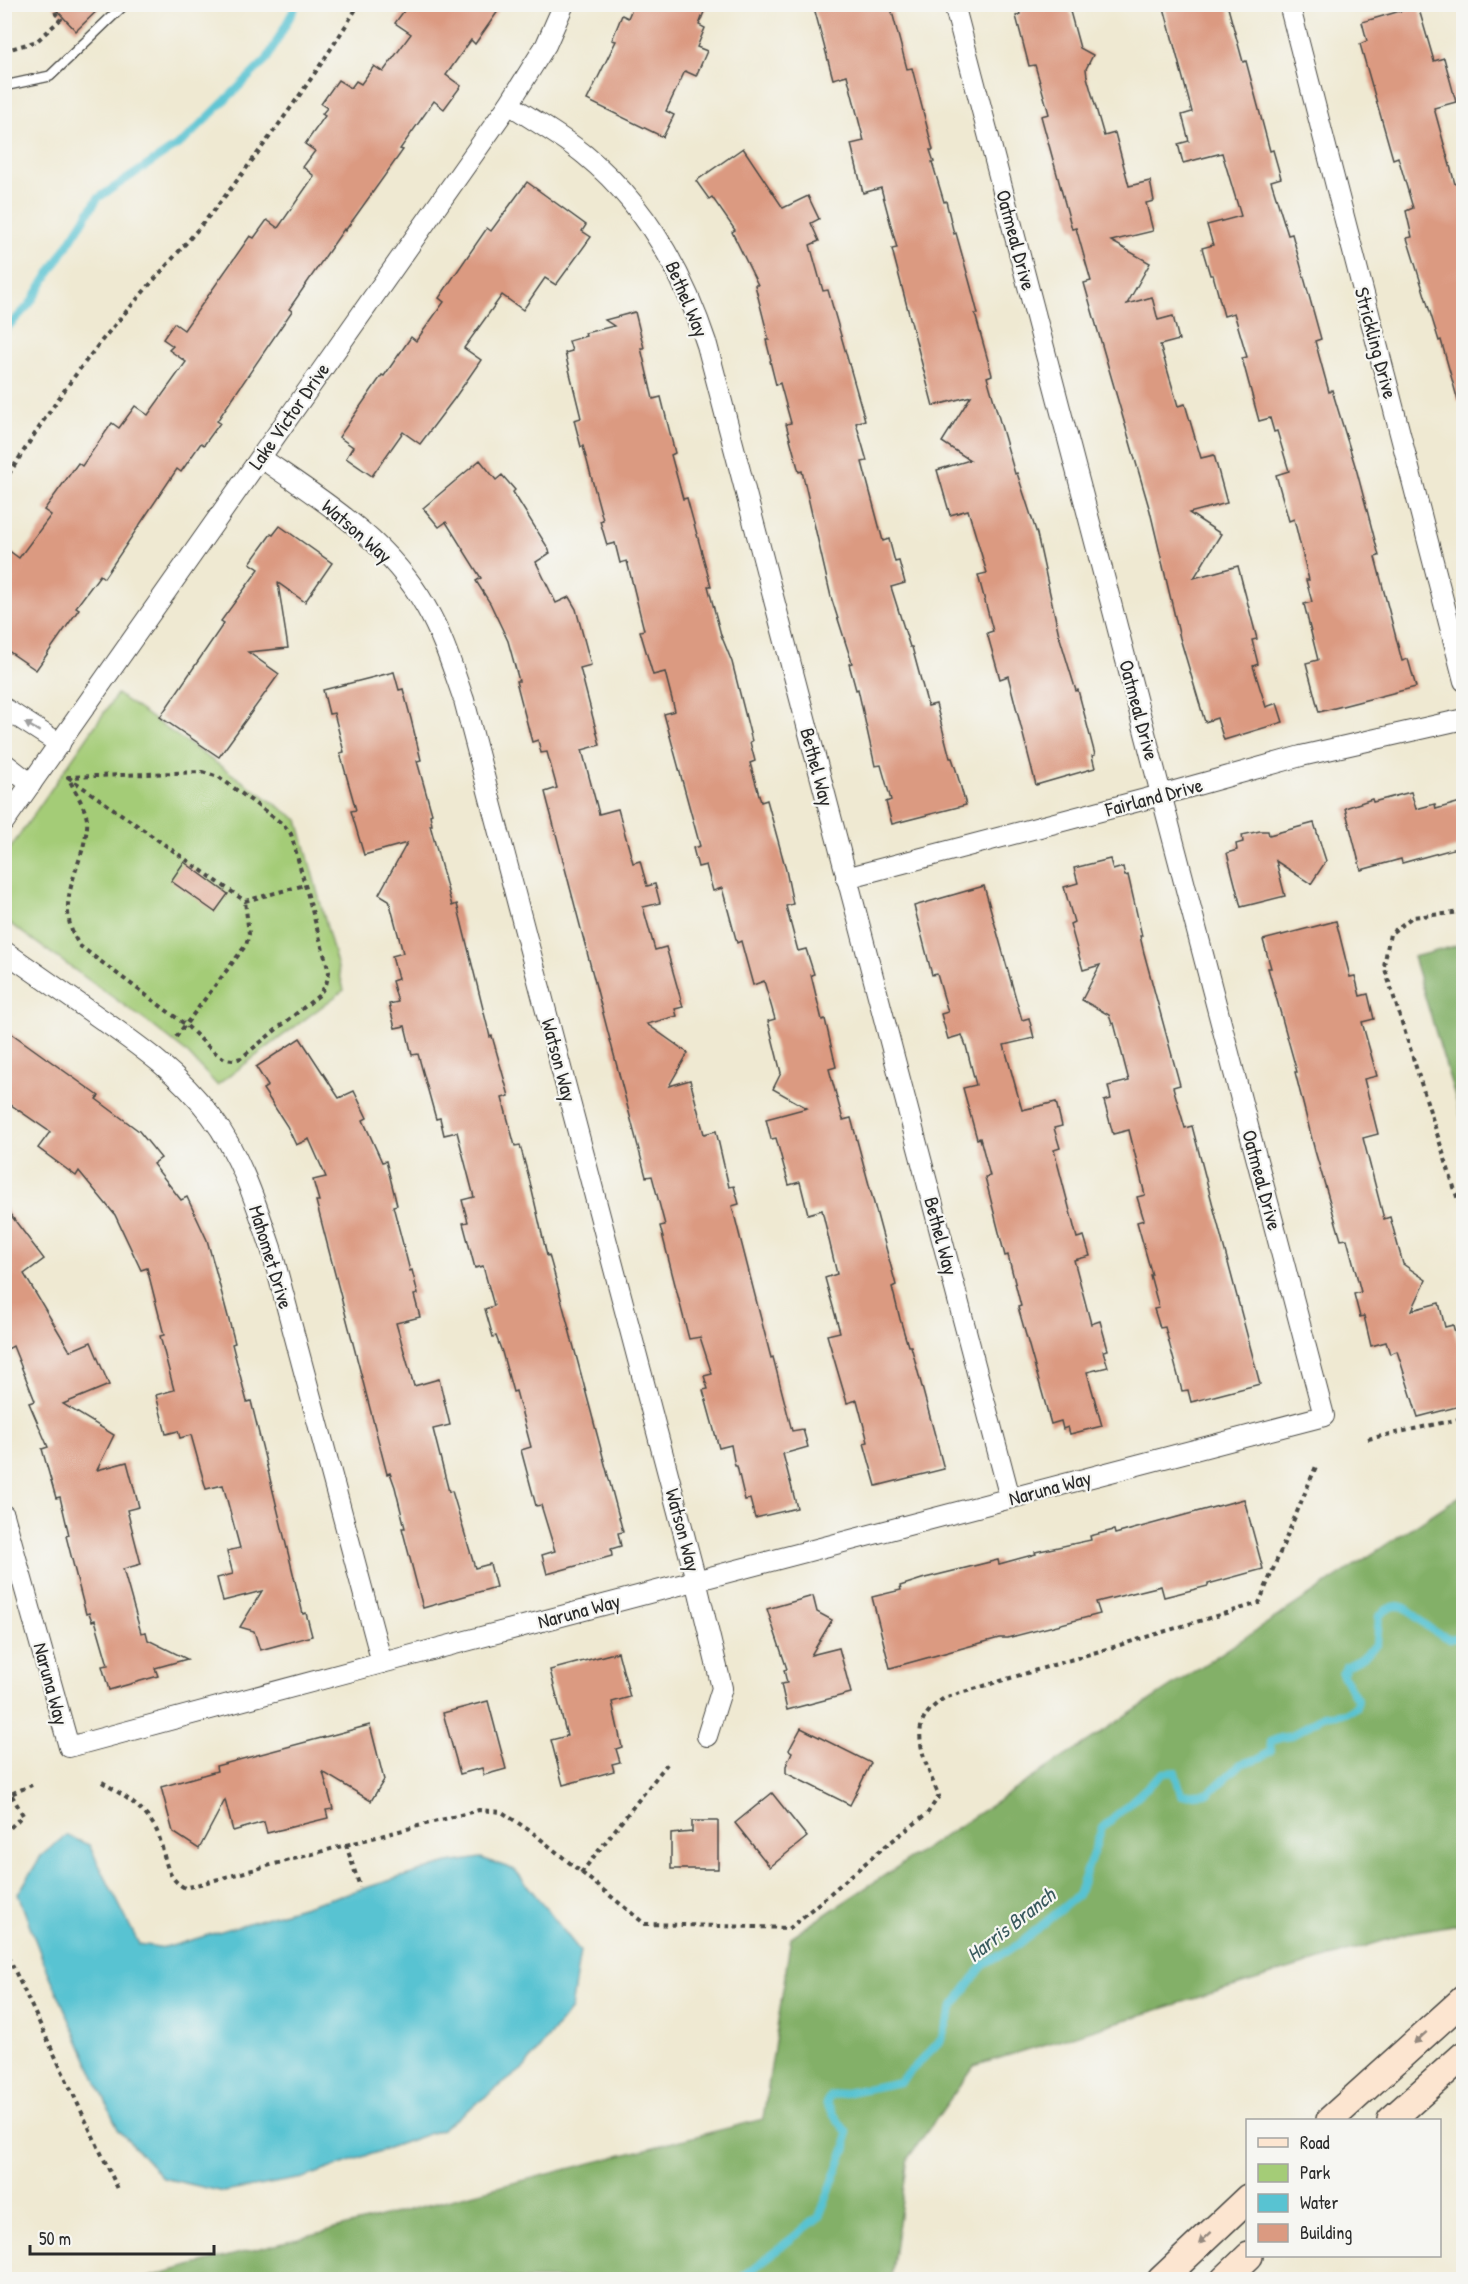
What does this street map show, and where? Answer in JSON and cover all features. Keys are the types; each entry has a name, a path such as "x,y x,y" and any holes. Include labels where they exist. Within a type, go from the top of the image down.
{"main road":[{"path":"1332,2119 1464,1999"},
{"path":"1376,2077 1398,2114 1464,2055"},
{"path":"1161,2280 1246,2200"},
{"path":"1224,2280 1248,2257"}],"street":[{"name":"Lake Victor Drive","path":"4,822 509,104 546,45 564,4"},
{"name":"Oatmeal Drive","path":"954,4 1324,1416"},
{"name":"Strickling Drive","path":"1289,4 1464,681"},
{"name":"Bethel Way","path":"509,104 585,155 619,188 648,223 672,261 693,304 707,345 1010,1498"},
{"name":"Watson Way","path":"261,458 334,508 367,534 400,569 426,607 447,652 467,712 696,1580 722,1688 707,1736"},
{"path":"4,708 60,744"},
{"name":"Fairland Drive","path":"846,878 1301,756 1464,719"},
{"path":"4,763 31,784"},
{"name":"Mahomet Drive","path":"4,951 147,1050 182,1080 212,1117 235,1155 255,1201 271,1248 382,1663"},
{"name":"Naruna Way","path":"4,1515 69,1747 1324,1416"}],"lane":[{"path":"4,86 50,76 125,4"}],"path":[{"path":"4,51 37,41 61,19 53,7 54,4"},
{"path":"4,482 57,401 107,334 229,191 323,64 359,4"},
{"path":"202,772 219,777 285,825 291,834 329,972 326,985 318,996 241,1058 225,1059 213,1051 186,1024 80,946 72,934 67,916 67,899 85,839 87,819 68,777 202,772"},
{"path":"68,777 246,901 249,934 246,945 176,1037"},
{"path":"246,901 305,885"},
{"path":"1464,912 1412,917 1390,934 1384,966 1464,1219"},
{"path":"1368,1438 1464,1418"},
{"path":"102,1782 141,1811 154,1825 170,1874 176,1883 185,1888 479,1810 502,1812 533,1833 645,1924 790,1928 882,1848 927,1814 939,1796 922,1756 921,1724 930,1710 944,1698 1259,1603 1317,1464"},
{"path":"581,1873 667,1764"},
{"path":"4,1797 32,1785"},
{"path":"4,1834 23,1815 11,1794"},
{"path":"346,1845 360,1887"},
{"path":"4,1948 118,2191"}],"green space":[{"path":"117,694 298,820 344,990 217,1085 186,1052 153,1026 5,920 5,856"},
{"path":"1464,944 1463,1123 1413,957"},
{"path":"1463,1494 1463,1923 1412,1932 974,2066 908,2158 891,2279 146,2279 763,2119 791,1937"}],"water":[{"path":"66,1835 89,1845 139,1944 165,1948 448,1863 481,1858 515,1870 580,1951 571,2009 524,2068 442,2129 303,2178 224,2192 163,2178 118,2129 42,1958 18,1894 41,1856"}],"building":[{"path":"51,4 104,4 76,31"},
{"path":"409,4 503,4 475,44 471,40 446,75 461,86 444,109 434,101 400,149 403,150 345,231 344,229 289,309 292,311 217,421 220,423 204,445 201,443 181,472 177,469 104,578 100,575 76,607 79,609 36,670 4,648 4,547 19,558 51,515 44,510 78,463 82,466 112,423 119,428 135,406 148,415 186,362 169,350 173,346 163,339 174,323 184,330 250,236 254,238 267,220 278,228 314,176 303,167 315,151 305,144 325,116 322,114 327,108 321,104 338,80 351,88 356,81 361,84 374,66 383,72 411,34 395,23"},
{"path":"634,4 707,4 699,25 705,28 697,47 707,51 696,76 685,71 666,111 674,115 663,137 587,100 616,41 612,40 622,15 628,18"},
{"path":"813,4 890,4 907,69 912,68 933,150 930,150 934,162 932,162 971,287 978,314 975,314 992,375 987,377 1015,474 1017,473 1037,534 1059,635 1076,691 1078,690 1095,755 1092,756 1095,768 1036,785 1008,676 1000,679 987,633 993,631 978,575 987,573 968,510 950,515 937,470 970,460 942,442 971,396 933,406 892,249 897,248 881,188 863,193 851,144 864,141 847,75 833,79"},
{"path":"1017,4 1068,4 1080,48 1093,55 1086,69 1087,77 1104,136 1115,133 1129,186 1150,181 1154,201 1146,203 1153,231 1111,241 1150,263 1127,304 1152,297 1158,320 1173,316 1179,340 1160,345 1178,406 1185,404 1201,458 1214,455 1227,503 1189,513 1221,534 1194,578 1238,566 1257,639 1252,640 1258,664 1253,666 1266,707 1277,703 1283,722 1224,740 1217,718 1205,722 1180,638 1150,511 1084,283 1091,281 1076,228 1072,229 1041,116 1049,114 1035,65 1029,66 1016,16 1020,14"},
{"path":"1163,4 1227,4 1243,62 1246,61 1270,151 1273,150 1281,178 1271,181 1288,235 1292,234 1321,339 1315,341 1329,392 1332,390 1357,472 1379,556 1375,557 1402,661 1408,659 1416,687 1319,712 1306,663 1318,660 1304,604 1312,602 1306,580 1309,580 1294,519 1289,521 1276,475 1289,471 1277,431 1274,432 1270,418 1259,421 1242,358 1247,357 1234,313 1224,316 1213,275 1210,275 1202,248 1213,245 1207,225 1241,216 1222,153 1183,163 1178,144 1189,141 1182,115 1192,112"},
{"path":"1418,6 1434,61 1444,58 1456,102 1434,108 1455,184 1462,187 1464,193 1464,400 1458,401 1441,340 1439,341 1407,238 1412,237 1406,211 1413,208 1398,157 1393,159 1360,44 1367,41 1362,22"},
{"path":"743,148 783,208 808,196 819,219 811,223 819,241 810,245 823,291 828,290 865,420 856,423 867,461 862,462 883,541 889,539 895,562 899,561 905,583 891,587 910,647 912,647 928,706 936,704 950,758 952,758 966,805 892,824 886,802 891,800 881,765 875,766 858,689 856,690 849,664 852,663 831,597 802,471 799,472 786,424 791,423 780,383 776,385 770,361 766,340 769,340 755,285 758,285 732,232 735,230 712,197 709,199 696,181"},
{"path":"527,182 586,225 582,231 591,237 556,285 545,278 523,310 502,295 464,348 481,360 454,399 420,444 403,432 372,476 346,458 353,447 339,437 411,337 416,341 444,302 439,298 487,228 491,231"},
{"path":"635,312 653,399 661,397 675,453 671,455 683,499 687,498 711,586 708,586 721,635 732,662 752,741 750,742 755,761 750,763 761,802 767,800 786,870 793,904 786,906 798,951 806,949 814,974 811,975 822,1020 825,1019 836,1067 829,1069 843,1120 851,1118 896,1285 892,1287 900,1319 908,1346 911,1346 944,1469 876,1486 864,1443 868,1442 857,1400 847,1403 827,1335 840,1332 825,1278 837,1274 822,1210 808,1214 800,1182 789,1185 776,1138 771,1139 766,1119 807,1108 773,1089 781,1073 768,1021 775,1019 764,981 753,985 741,941 737,943 722,888 713,891 706,865 698,867 693,848 700,846 664,714 675,711 665,672 653,675 640,631 644,630 627,561 620,563 615,543 607,545 600,521 603,520 574,420 581,418 565,353 572,351 569,341 586,336 585,333 614,326 605,320"},
{"path":"480,460 496,480 502,475 515,490 513,492 548,548 550,553 536,562 556,603 569,597 576,609 591,665 580,668 600,745 582,750 599,814 618,809 633,863 640,861 647,886 655,884 660,903 643,907 655,950 666,947 683,1007 675,1009 677,1016 647,1024 688,1053 669,1086 690,1080 704,1134 716,1131 729,1187 734,1186 739,1204 732,1206 771,1358 773,1357 792,1431 803,1429 808,1447 783,1454 797,1508 755,1518 750,1499 745,1500 731,1445 719,1448 703,1390 708,1389 704,1376 712,1374 700,1337 689,1339 660,1226 665,1225 652,1176 646,1177 545,792 557,788 547,752 541,753 538,740 532,742 508,641 490,603 476,581 481,578 446,522 439,527 423,508"},
{"path":"280,526 332,563 305,602 278,583 288,648 248,652 279,674 219,757 160,717 224,623 221,621 259,569 250,563 271,534 273,535"},
{"path":"394,672 399,690 403,689 421,760 417,761 432,814 430,815 432,825 430,825 452,906 457,904 490,1037 492,1036 509,1096 502,1098 515,1146 520,1145 547,1256 549,1255 556,1280 623,1532 618,1533 621,1546 611,1549 612,1556 547,1574 542,1555 555,1551 541,1505 536,1506 521,1450 531,1447 516,1391 513,1392 502,1352 496,1336 493,1337 485,1309 494,1306 483,1266 475,1268 463,1223 468,1222 462,1200 474,1197 457,1132 444,1135 440,1118 436,1119 418,1054 412,1055 405,1026 395,1028 389,1004 398,1002 392,981 398,979 392,956 403,953 389,900 379,894 407,843 364,855 351,811 356,810 340,753 344,752 334,713 329,714 323,690"},
{"path":"1411,792 1416,809 1435,804 1436,809 1464,801 1464,846 1402,863 1401,859 1361,870 1345,808 1372,799 1373,802"},
{"path":"1314,823 1326,861 1311,884 1276,861 1285,896 1241,907 1227,853 1237,850 1236,844 1243,842 1242,835 1268,831 1269,835"},
{"path":"1110,859 1113,870 1123,867 1125,876 1128,875 1144,953 1180,1085 1173,1087 1185,1128 1192,1126 1260,1384 1191,1402 1188,1390 1182,1391 1165,1327 1160,1328 1154,1309 1159,1308 1137,1222 1144,1220 1137,1197 1145,1195 1129,1130 1113,1134 1104,1101 1111,1099 1108,1086 1129,1081 1114,1023 1112,1024 1109,1015 1082,1000 1100,965 1083,970 1070,924 1074,922 1064,887 1078,883 1074,868"},
{"path":"184,862 228,894 215,912 171,881"},
{"path":"984,886 1022,1020 1029,1018 1034,1038 1004,1045 1022,1110 1056,1102 1062,1126 1054,1128 1060,1148 1054,1150 1077,1238 1084,1236 1090,1256 1074,1260 1091,1324 1100,1321 1108,1350 1103,1351 1108,1367 1087,1372 1102,1426 1070,1434 1068,1427 1063,1429 1061,1421 1051,1424 1018,1307 1021,1306 1008,1255 1005,1256 985,1177 990,1176 963,1088 976,1085 966,1046 962,1035 948,1039 941,1014 948,1012 937,974 932,975 914,906"},
{"path":"1336,921 1350,977 1355,976 1360,996 1368,994 1374,1019 1362,1022 1377,1076 1364,1079 1378,1134 1363,1138 1384,1219 1390,1217 1403,1264 1426,1280 1412,1310 1439,1303 1445,1327 1453,1325 1464,1367 1464,1405 1418,1417 1397,1351 1390,1354 1386,1342 1371,1346 1364,1316 1360,1317 1354,1294 1361,1292 1347,1239 1341,1240 1315,1151 1295,1072 1297,1072 1268,968 1271,968 1263,940"},
{"path":"4,1028 99,1096 96,1099 139,1131 161,1158 153,1164 181,1200 187,1197 207,1240 215,1268 235,1343 232,1344 247,1402 251,1401 303,1614 306,1613 312,1636 260,1650 254,1631 240,1627 262,1591 223,1601 217,1578 233,1574 227,1551 240,1548 223,1485 206,1489 191,1435 180,1438 178,1431 166,1434 156,1395 174,1390 160,1336 164,1335 147,1268 141,1270 115,1215 79,1171 76,1176 38,1148 50,1132 4,1100"},
{"path":"300,1038 339,1098 354,1091 367,1118 363,1120 382,1162 386,1161 397,1205 393,1206 418,1294 414,1295 420,1317 396,1323 414,1386 439,1379 450,1425 433,1429 449,1492 452,1491 475,1568 490,1564 496,1587 423,1608 402,1528 405,1528 395,1487 390,1473 387,1474 316,1201 319,1201 313,1180 326,1177 309,1139 296,1145 287,1126 263,1089 268,1086 256,1067"},
{"path":"4,1206 44,1259 24,1274 70,1351 91,1342 109,1385 63,1404 114,1435 97,1470 127,1462 139,1507 127,1510 141,1564 123,1569 141,1633 146,1632 148,1640 187,1659 155,1668 158,1676 109,1690 102,1666 108,1665 95,1620 92,1621 89,1613 86,1614 66,1536 69,1535 60,1497 56,1498 42,1449 48,1447 29,1403 35,1401 13,1346 4,1351"},
{"path":"1244,1499 1263,1569 1164,1597 1161,1586 1096,1602 1100,1614 1007,1638 999,1638 890,1668 872,1597 901,1590 900,1586 925,1578 998,1560 999,1564 1036,1554 1035,1552 1091,1540 1090,1536 1114,1530 1115,1534"},
{"path":"813,1596 817,1612 832,1620 811,1655 839,1648 851,1693 787,1710 781,1684 787,1683 784,1670 787,1669 767,1609"},
{"path":"618,1652 630,1697 612,1702 622,1747 616,1749 620,1762 612,1764 614,1771 563,1785 551,1740 567,1736 550,1670"},
{"path":"488,1701 506,1769 484,1775 482,1768 460,1774 443,1713"},
{"path":"370,1725 384,1780 371,1801 323,1772 333,1809 326,1810 328,1818 267,1833 264,1822 233,1831 225,1800 199,1849 173,1832 161,1787 217,1771 216,1766"},
{"path":"801,1728 871,1763 850,1805 786,1773 786,1766 792,1752 789,1750"},
{"path":"772,1793 807,1837 770,1867 735,1823"},
{"path":"692,1821 718,1821 718,1869 671,1869 671,1834 692,1832"}],"waterway":[{"path":"4,331 29,305 98,198 185,140 267,59 297,4"},
{"name":"Harris Branch","path":"739,2280 819,2217 846,2147 847,2133 826,2103 830,2096 900,2082 941,2040 953,2006 984,1964 1018,1945 1078,1895 1102,1828 1163,1773 1175,1772 1181,1795 1209,1793 1241,1764 1260,1758 1271,1751 1270,1742 1291,1736 1323,1716 1345,1713 1356,1707 1357,1699 1342,1674 1347,1666 1361,1659 1377,1644 1379,1616 1388,1609 1401,1606 1432,1630 1450,1639 1464,1636"}]}
